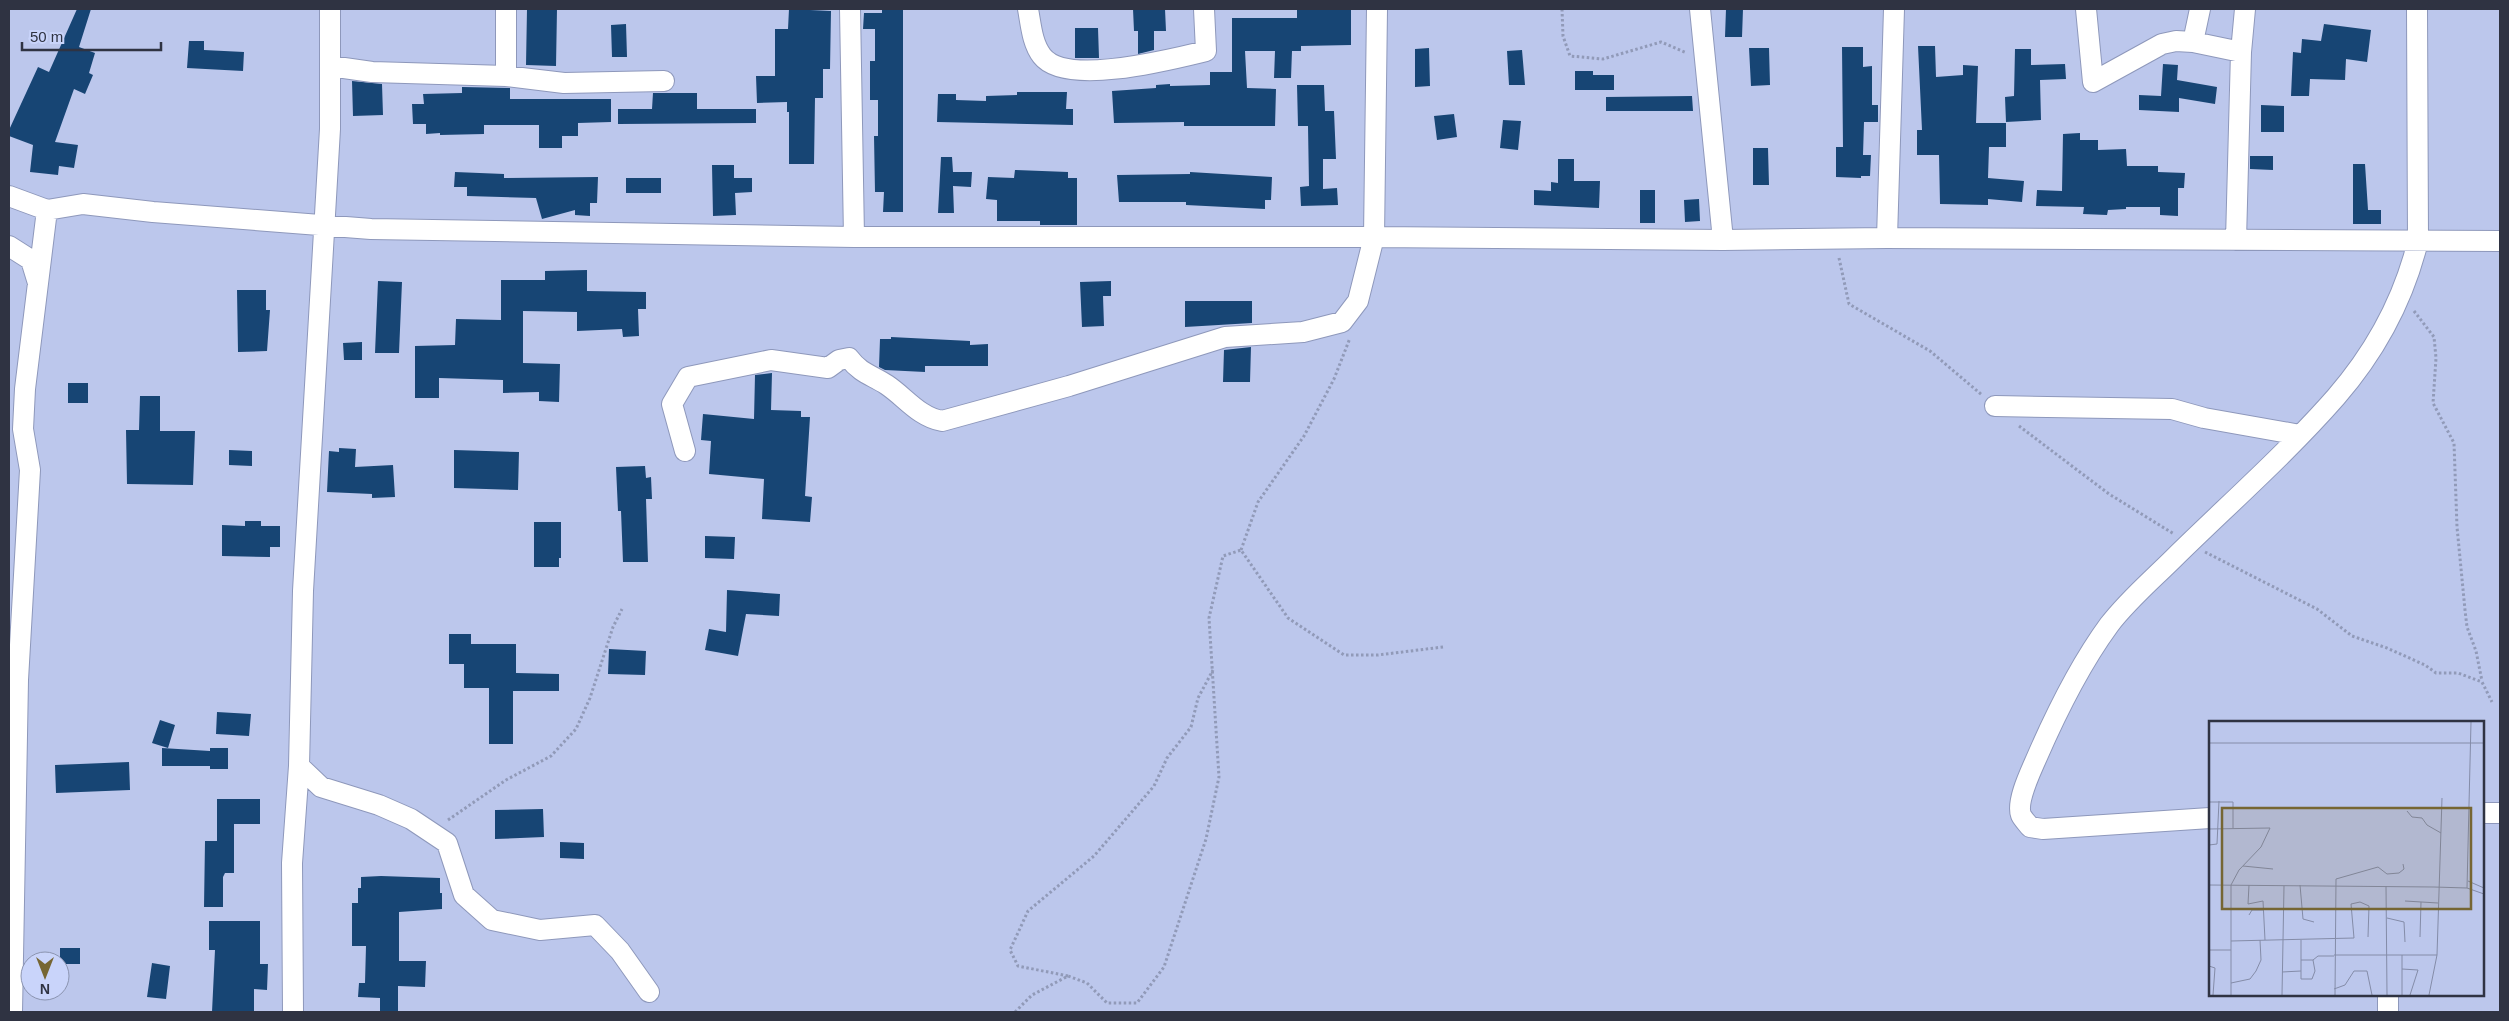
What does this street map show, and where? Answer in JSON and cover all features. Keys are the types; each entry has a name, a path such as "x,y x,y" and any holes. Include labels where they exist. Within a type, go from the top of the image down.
{"street":[{"path":"293,1012 292,890 295,813 300,766 303,591 326,225 330,129 330,9"},
{"path":"506,9 506,76"},
{"path":"850,9 854,238"},
{"path":"1028,9 1032,35 1043,57 1062,68 1119,70 1206,51 1204,9"},
{"path":"686,452 672,404 688,377 731,367 771,360 828,368 839,360 849,358 855,366 870,377 886,384 920,412 932,419 942,421 1069,386 1225,337 1303,332 1342,322 1358,301 1374,236 1376,9"},
{"path":"1700,9 1723,240"},
{"path":"1888,238 1894,9"},
{"path":"2086,9 2093,82 2162,44 2176,41 2194,42 2241,52"},
{"path":"2194,42 2200,9"},
{"path":"2236,240 2241,52 2245,9"},
{"path":"2209,818 2043,828 2030,827 2021,815 2020,805 2027,780 2056,714 2080,670 2110,624 2190,543 2290,448 2336,397 2377,340 2403,290 2418,241 2417,9"},
{"path":"330,66 372,72 506,76 564,83 664,82"},
{"path":"9,196 47,210 83,204 153,212 371,229 854,238 1374,236 1723,240 1888,238 2500,241"},
{"path":"12,1012 18,680 30,470 24,429 25,389 47,210"},
{"path":"9,246 31,260 39,287"},
{"path":"1995,406 2172,409 2204,418 2300,435"},
{"path":"300,766 321,787 379,805 411,819 447,843 464,895 492,920 540,930 595,925 620,952 649,992"},
{"path":"2484,813 2500,813"},
{"path":"2388,996 2388,1012"}],"path":[{"path":"1562,9 1563,36 1570,56 1603,59 1661,42 1706,61"},
{"path":"1836,240 1849,304 1930,351 2037,440 2109,494 2220,562 2241,570 2317,609 2352,636 2387,648 2425,665 2436,673 2458,673 2482,682"},
{"path":"2403,290 2415,314 2434,337 2436,358 2433,403 2454,443 2457,527 2467,627 2476,652 2482,682 2492,702"},
{"path":"1241,550 1258,502 1304,436 1334,379 1357,321 1358,301"},
{"path":"1241,550 1288,618 1344,655 1378,654 1443,647"},
{"path":"1213,670 1198,698 1191,727 1167,758 1154,786 1094,856 1028,911 1010,950 1018,966 1068,976 1087,983 1106,1003 1137,1003 1164,967 1206,839 1219,776 1213,670 1209,618 1223,556 1241,550"},
{"path":"431,832 506,780 551,756 576,730 590,698 613,627 622,609"},
{"path":"1015,1012 1032,995 1068,976"}],"building":[{"path":"77,9 91,9 79,47 95,53 89,73 93,75 85,94 74,89 55,142 78,145 74,168 59,166 58,175 30,172 33,145 9,136 9,130 38,67 49,72"},
{"path":"527,9 557,9 556,66 526,65"},
{"path":"789,9 831,11 830,69 823,69 823,98 815,98 814,164 789,164 789,112 787,112 787,102 757,103 756,76 775,76 775,29 788,29"},
{"path":"882,9 903,9 903,212 883,212 884,192 875,192 874,136 878,136 878,100 870,100 870,61 875,61 875,29 863,29 864,13 882,13"},
{"path":"1133,9 1165,9 1166,31 1154,31 1154,50 1138,54 1138,31 1134,31"},
{"path":"1297,9 1351,9 1351,45 1301,46 1301,51 1292,51 1291,78 1274,78 1275,51 1245,51 1247,88 1276,89 1275,126 1184,126 1184,122 1114,123 1112,91 1156,88 1156,85 1170,84 1170,86 1210,85 1210,72 1232,72 1232,18 1297,18"},
{"path":"1726,9 1743,9 1742,37 1725,37"},
{"path":"626,24 627,57 612,57 611,25"},
{"path":"2324,24 2371,30 2367,62 2346,59 2345,80 2310,79 2309,96 2291,96 2293,52 2301,53 2302,39 2321,41"},
{"path":"1075,28 1098,28 1099,58 1075,58"},
{"path":"189,41 204,41 204,50 244,52 243,71 187,68"},
{"path":"1918,46 1935,46 1936,77 1963,75 1963,65 1978,66 1976,123 2006,123 2006,147 1989,147 1988,178 2024,181 2022,202 1988,199 1988,205 1940,204 1939,155 1917,155 1917,130 1922,130"},
{"path":"1842,47 1863,47 1863,67 1872,66 1872,105 1878,105 1878,122 1864,122 1863,155 1871,155 1870,176 1861,176 1861,178 1836,177 1836,147 1843,147"},
{"path":"1429,48 1430,86 1415,87 1415,49"},
{"path":"1749,48 1769,48 1770,85 1751,86"},
{"path":"2015,49 2031,49 2031,65 2065,64 2066,79 2040,80 2041,120 2006,122 2005,97 2014,96"},
{"path":"1522,50 1525,85 1509,85 1507,51"},
{"path":"2163,64 2178,65 2177,80 2217,87 2215,104 2179,98 2179,112 2139,110 2139,95 2161,96"},
{"path":"1575,71 1593,71 1593,75 1614,75 1614,90 1575,90"},
{"path":"352,81 382,84 383,115 353,116"},
{"path":"1297,85 1324,85 1325,111 1334,111 1336,159 1323,159 1323,189 1337,188 1338,205 1301,206 1300,187 1309,186 1308,126 1298,126"},
{"path":"462,87 510,88 510,99 611,99 611,122 578,123 578,136 562,136 562,148 539,148 539,125 484,125 484,134 440,135 440,133 426,134 426,124 413,124 412,104 424,104 423,94 462,93"},
{"path":"1017,92 1067,92 1066,109 1073,109 1073,125 937,122 938,94 956,94 956,100 986,101 986,96 1017,95"},
{"path":"653,93 697,93 697,109 756,109 756,123 618,124 618,109 652,109"},
{"path":"1692,96 1693,111 1606,111 1606,97"},
{"path":"2261,105 2284,106 2284,132 2261,132"},
{"path":"1454,114 1457,137 1437,140 1434,116"},
{"path":"1503,120 1521,121 1518,150 1500,148"},
{"path":"2080,133 2080,140 2098,140 2098,150 2126,149 2127,166 2158,166 2158,172 2185,173 2184,188 2178,188 2178,216 2160,215 2160,207 2126,207 2126,209 2108,210 2107,215 2083,214 2084,207 2036,206 2037,190 2062,191 2063,134"},
{"path":"1753,148 1768,148 1769,185 1753,185"},
{"path":"2250,156 2273,156 2273,170 2250,169"},
{"path":"941,157 952,157 953,172 972,172 971,187 953,186 954,213 938,213"},
{"path":"1558,159 1574,159 1574,181 1600,181 1599,208 1534,205 1534,190 1551,191 1551,182 1558,183"},
{"path":"2353,164 2365,164 2368,210 2381,210 2381,224 2353,224"},
{"path":"712,165 734,165 734,178 752,178 752,192 735,193 736,215 713,216"},
{"path":"1015,170 1068,172 1068,178 1077,178 1077,225 1040,225 1040,221 997,221 997,200 986,199 988,177 1014,178"},
{"path":"455,172 504,174 504,178 598,177 597,203 590,203 590,216 575,215 575,210 542,219 536,198 467,196 467,187 454,187"},
{"path":"1190,172 1272,177 1271,200 1265,200 1265,209 1186,205 1186,202 1119,202 1117,175 1190,174"},
{"path":"626,178 661,178 661,193 626,193"},
{"path":"1640,190 1655,190 1655,223 1640,223"},
{"path":"1699,199 1700,221 1685,222 1684,200"},
{"path":"587,270 587,291 646,292 646,309 638,309 639,336 623,337 622,329 577,331 577,312 523,311 523,363 560,364 559,402 539,401 539,392 503,393 503,380 439,378 439,398 415,398 415,346 455,345 456,319 501,320 501,280 545,280 545,271"},
{"path":"378,281 402,282 399,353 375,353"},
{"path":"1111,281 1111,296 1103,296 1104,326 1082,327 1080,282"},
{"path":"237,290 266,290 266,310 270,310 267,351 238,352"},
{"path":"1185,301 1252,301 1252,323 1185,327"},
{"path":"891,337 970,341 970,345 988,344 988,366 925,366 925,372 885,370 879,367 880,339 891,339"},
{"path":"362,342 362,360 344,360 343,343"},
{"path":"1251,347 1250,382 1223,382 1224,350"},
{"path":"772,373 771,410 801,411 801,417 810,417 805,496 812,497 810,522 762,519 764,479 709,474 711,441 701,440 703,414 754,419 755,375"},
{"path":"68,383 88,383 88,403 68,403"},
{"path":"140,396 160,396 160,431 195,431 193,485 127,484 126,430 139,430"},
{"path":"339,448 356,449 355,467 393,465 395,497 372,498 372,494 327,492 329,451 339,452"},
{"path":"229,450 252,451 252,466 229,465"},
{"path":"454,450 519,452 518,490 454,488"},
{"path":"645,466 646,478 651,477 652,499 646,499 648,562 623,562 621,511 618,511 616,467"},
{"path":"245,521 261,521 261,526 280,526 280,547 270,547 270,557 222,556 222,525 245,526"},
{"path":"534,522 561,522 561,558 559,558 559,567 534,567"},
{"path":"705,536 735,537 734,559 705,558"},
{"path":"727,590 780,594 779,616 746,614 738,656 705,650 709,629 726,632"},
{"path":"449,634 471,634 471,644 516,644 516,673 559,674 559,691 513,691 513,744 489,744 489,688 464,688 464,664 449,664"},
{"path":"609,649 646,651 645,675 608,674"},
{"path":"217,712 251,714 249,736 216,734"},
{"path":"160,720 175,725 168,748 152,743"},
{"path":"162,748 210,751 210,748 228,748 228,769 210,769 210,766 162,766"},
{"path":"129,762 130,790 56,793 55,765"},
{"path":"217,799 260,799 260,824 234,824 234,873 225,873 223,877 223,907 204,907 205,841 217,841"},
{"path":"543,809 544,837 495,839 495,810"},
{"path":"560,842 584,843 584,859 560,858"},
{"path":"361,877 440,878 440,893 442,893 442,909 399,912 399,961 426,961 425,987 398,986 398,1012 380,1012 380,998 358,997 359,983 365,983 366,946 352,946 352,903 358,903 358,888 361,888"},
{"path":"209,921 260,921 260,964 268,964 267,990 254,989 254,1012 212,1012 215,950 209,950"},
{"path":"60,948 80,948 80,964 70,964 70,951 60,951"},
{"path":"152,963 170,966 166,999 147,997"}]}
